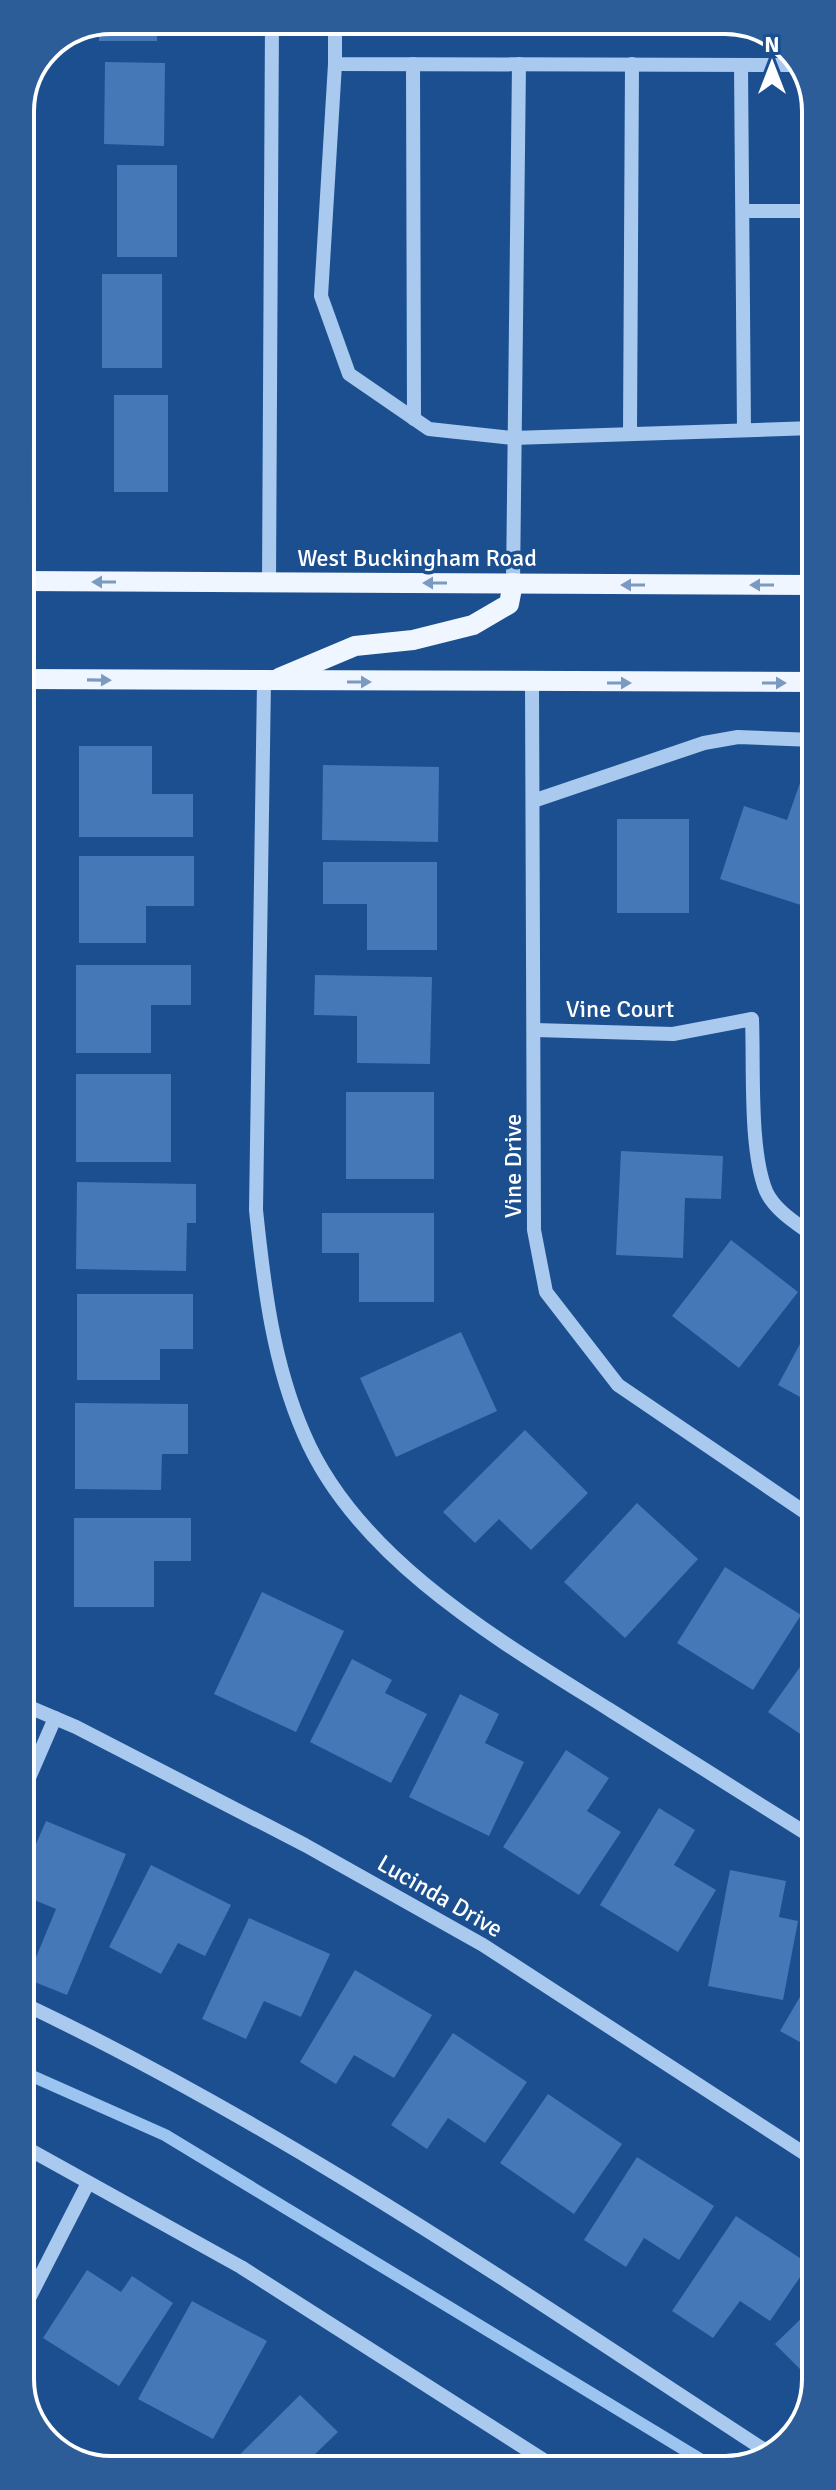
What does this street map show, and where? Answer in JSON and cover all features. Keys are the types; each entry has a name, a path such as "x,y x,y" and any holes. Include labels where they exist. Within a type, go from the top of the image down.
{"main road":[{"name":"West Buckingham Road","path":"34,581 802,585"},
{"path":"268,682 355,646 413,640 485,621 509,604 513,583"},
{"path":"34,679 532,684 802,682"}],"street":[{"path":"269,583 272,34"},
{"path":"335,34 321,296 349,374 429,429 513,438 802,428"},
{"path":"335,64 787,65"},
{"path":"413,64 414,419"},
{"path":"513,583 519,64"},
{"path":"630,434 632,64"},
{"path":"741,65 744,430"},
{"path":"743,211 802,211"},
{"path":"268,682 256,1210 264,1286 281,1375 305,1437 335,1490 400,1563 484,1631 802,1831"},
{"name":"Vine Drive","path":"532,684 534,1230 546,1292 618,1385 802,1510"},
{"path":"533,801 704,743 738,737 802,740"},
{"name":"Vine Court","path":"535,1030 673,1034 752,1019 758,1161 767,1192 778,1208 802,1227"},
{"name":"Lucinda Drive","path":"34,1709 305,1845 483,1945 802,2152"},
{"path":"34,1766 55,1718"},
{"path":"34,2009 122,2050 364,2188 760,2447"},
{"path":"34,2152 241,2267 537,2456"},
{"path":"34,2289 88,2183"}],"building":[{"path":"157,34 157,41 99,41 99,35"},
{"path":"105,62 165,63 164,146 104,144"},
{"path":"117,165 177,165 177,257 117,257"},
{"path":"102,274 162,274 162,368 102,368"},
{"path":"114,395 168,395 168,492 114,492"},
{"path":"79,746 152,746 152,794 193,794 193,837 79,837"},
{"path":"323,765 439,767 438,842 322,840"},
{"path":"802,780 802,905 720,879 744,806 787,820"},
{"path":"617,819 689,819 689,913 617,913"},
{"path":"79,856 194,856 194,906 146,906 146,943 79,943"},
{"path":"323,862 437,862 437,950 367,950 367,904 323,904"},
{"path":"76,965 191,965 191,1005 151,1005 151,1053 76,1053"},
{"path":"315,975 432,977 430,1064 357,1063 357,1016 314,1015"},
{"path":"76,1074 171,1074 171,1162 76,1162"},
{"path":"346,1092 434,1092 434,1179 346,1179"},
{"path":"621,1151 723,1156 721,1199 685,1198 683,1258 616,1255"},
{"path":"77,1182 196,1184 196,1223 187,1223 186,1271 76,1269"},
{"path":"322,1213 434,1213 434,1302 359,1302 359,1253 322,1253"},
{"path":"731,1240 798,1292 739,1368 672,1316"},
{"path":"77,1294 193,1294 193,1349 160,1349 160,1380 77,1380"},
{"path":"461,1332 497,1411 396,1457 360,1378"},
{"path":"802,1340 802,1398 778,1385"},
{"path":"75,1403 188,1404 188,1454 162,1454 161,1490 75,1489"},
{"path":"525,1430 588,1493 531,1550 499,1519 475,1543 443,1512"},
{"path":"637,1503 698,1559 625,1638 564,1582"},
{"path":"74,1518 191,1518 191,1561 154,1561 154,1607 74,1607"},
{"path":"725,1567 801,1615 753,1690 677,1643"},
{"path":"262,1592 344,1631 296,1732 214,1694"},
{"path":"352,1659 392,1680 385,1693 427,1714 391,1783 310,1742"},
{"path":"802,1664 802,1735 768,1712"},
{"path":"460,1694 499,1714 485,1743 524,1762 489,1836 409,1797"},
{"path":"566,1750 609,1778 587,1811 621,1832 579,1895 503,1847"},
{"path":"659,1808 695,1830 674,1865 716,1890 678,1952 600,1905"},
{"path":"46,1821 126,1854 67,1995 34,1982 34,1962 56,1909 34,1900 34,1848"},
{"path":"151,1865 231,1905 205,1956 178,1943 161,1974 109,1947"},
{"path":"730,1870 786,1881 779,1917 798,1921 783,2000 708,1986"},
{"path":"249,1918 330,1954 301,2017 264,2001 246,2039 202,2019"},
{"path":"355,1970 432,2015 394,2078 354,2055 336,2084 300,2062"},
{"path":"802,1993 802,2043 780,2031"},
{"path":"453,2033 527,2082 485,2143 448,2118 427,2149 391,2125"},
{"path":"548,2094 622,2144 574,2214 500,2163"},
{"path":"637,2157 714,2206 679,2260 644,2238 626,2267 584,2240"},
{"path":"736,2216 802,2259 802,2274 770,2321 740,2301 713,2338 672,2311"},
{"path":"87,2270 121,2292 132,2276 173,2303 119,2386 43,2338"},
{"path":"192,2301 267,2341 213,2439 138,2399"},
{"path":"802,2318 802,2371 775,2344"},
{"path":"300,2395 338,2432 313,2456 238,2456"}],"waterway":[{"path":"34,2077 165,2135 695,2456"}]}
